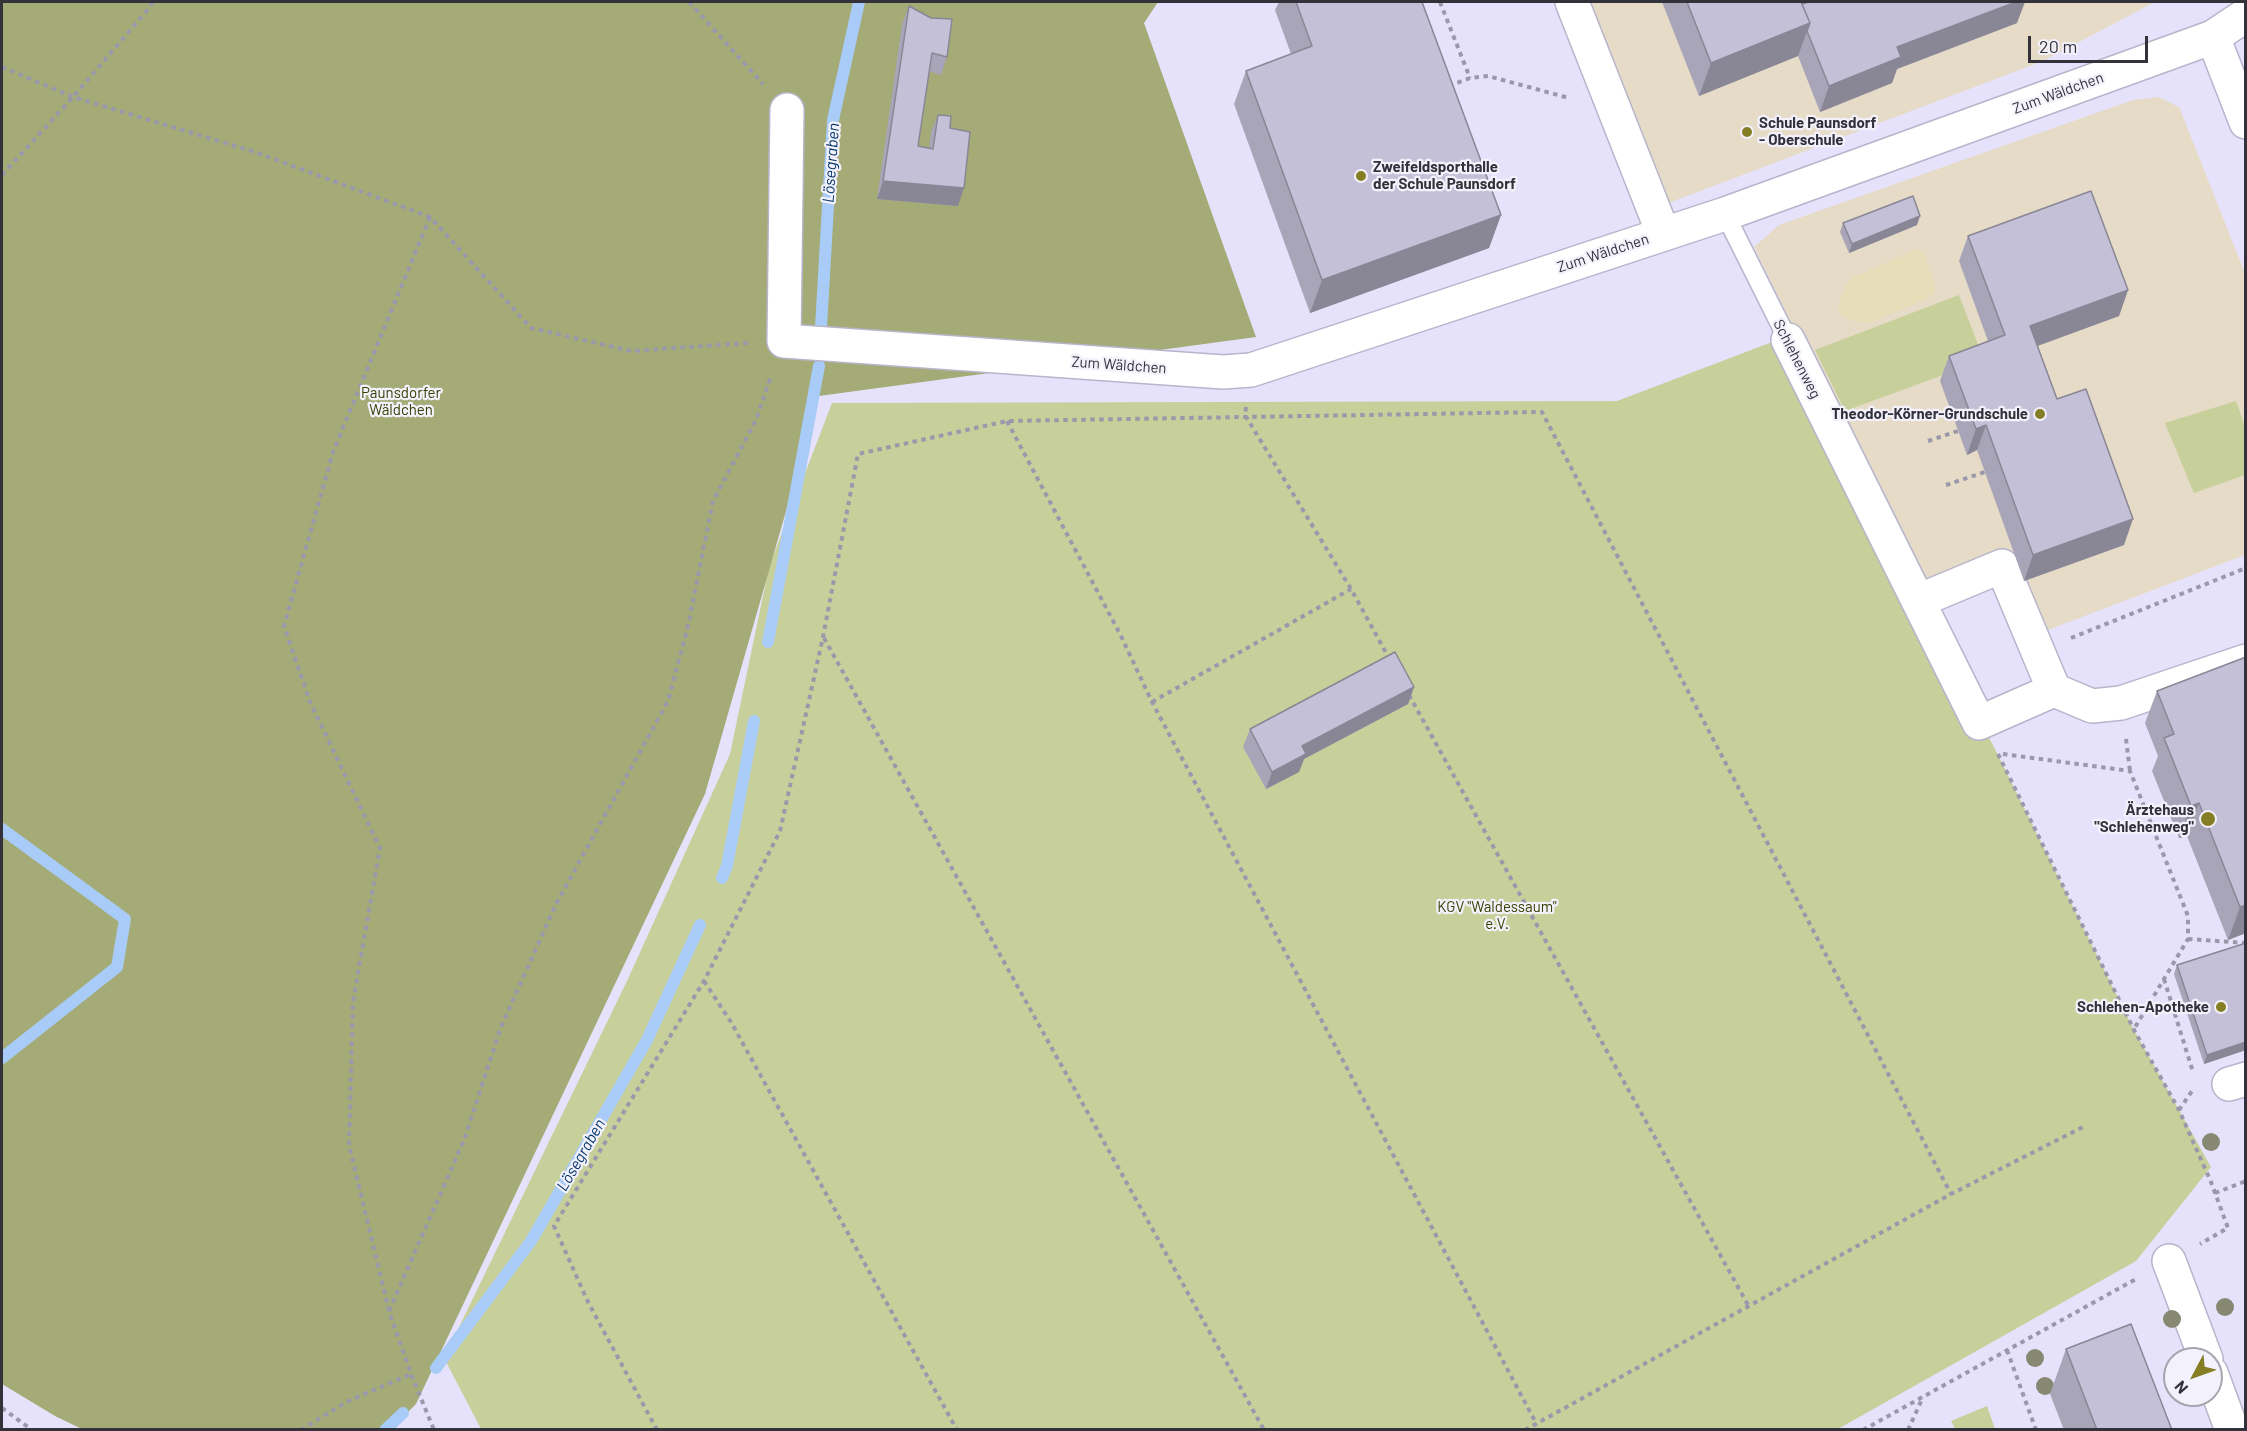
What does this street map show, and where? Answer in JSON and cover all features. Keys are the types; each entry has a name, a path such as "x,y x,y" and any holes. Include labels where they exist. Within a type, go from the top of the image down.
{"street":[{"name":"Zum Wäldchen","path":"1572,2 1663,233"},
{"name":"Zum Wäldchen","path":"784,341 1223,372 1251,370 1725,214 2213,37 2246,15"},
{"path":"2213,37 2246,122"},
{"path":"784,341 787,110"},
{"name":"Schlehenweg","path":"1788,340 1979,723 2054,690"},
{"path":"1918,601 2002,566 2054,690 2092,706 2121,703 2246,661"},
{"path":"2169,1261 2201,1347"},
{"path":"2223,1406 2232,1430"}],"lane":[{"name":"Schlehenweg","path":"1725,214 1788,340"}],"path":[{"path":"2,175 73,97 152,2"},
{"path":"689,2 787,110"},
{"path":"1440,2 1470,78"},
{"path":"2,68 73,97 255,152 430,217 531,328 631,351 784,341 756,420 713,501 688,626 668,701 556,904 501,1027 464,1140 389,1311"},
{"path":"1441,89 1470,78 1488,76 1615,110"},
{"path":"430,217 333,452 284,626 310,702 380,848 353,1002 349,1144 389,1311 434,1430"},
{"path":"657,1430 588,1302 554,1226 704,981 780,831 823,637 858,454 1007,421 1245,415 1542,412 1951,1194"},
{"path":"1245,415 1350,589 1391,662"},
{"path":"1007,421 1121,636 1152,702 1536,1424"},
{"path":"1928,441 1958,431"},
{"path":"1946,485 1985,472"},
{"path":"2060,642 2246,568"},
{"path":"1152,702 1350,589"},
{"path":"823,637 1264,1430"},
{"path":"1408,693 1748,1305"},
{"path":"2134,1030 2188,939 2188,916 2130,771 1997,753 2134,1030 2179,1110 2228,1228"},
{"path":"2188,939 2246,943"},
{"path":"2164,979 2194,1073"},
{"path":"704,981 731,1022 957,1430"},
{"path":"1526,1430 1951,1194 2085,1126"},
{"path":"2215,1193 2246,1181"},
{"path":"1863,1430 2169,1261"},
{"path":"2007,1350 2036,1430"},
{"path":"302,1430 346,1402 411,1374"},
{"path":"1908,1430 1923,1396"},
{"path":"2,1408 32,1430"}],"shaded area":[{"name":"Schule Paunsdorf - Oberschule","path":"1587,2 2155,2 2043,61 1666,204"},
{"name":"Theodor-Körner-Grundschule","path":"2159,97 2179,107 2245,273 2245,555 2032,636 2002,566 1917,582 1754,247 1779,225 2133,100"}],"green space":[{"name":"Paunsdorfer Wäldchen","path":"2,2 1158,2 1144,23 1256,337 819,396 705,794 416,1404 391,1429 82,1429 55,1416 2,1384"},
{"path":"1959,295 1984,360 1845,411 1815,350"},
{"name":"KGV \"Waldessaum\" e.V.","path":"1780,339 1997,753 2134,1030 2211,1167 2136,1261 1838,1429 481,1429 444,1358 627,981 730,754 769,567 832,403 1617,401"},
{"path":"2236,401 2245,427 2245,475 2194,493 2165,423"},
{"path":"1987,1406 1995,1429 1955,1429 1951,1421"}],"sand":[{"path":"1917,249 1924,254 1935,286 1932,296 1872,322 1854,320 1838,310 1842,294 1850,279"}],"building":[{"name":"Zweifeldsporthalle der Schule Paunsdorf","path":"1296,2 1422,2 1501,215 1322,280 1246,71 1312,46"},
{"path":"1687,2 1801,2 1810,23 1711,63"},
{"path":"1809,2 2016,2 1897,47 1901,57 1829,86 1807,31 1810,23 1802,4"},
{"path":"909,6 931,18 952,19 947,57 932,53 918,146 933,149 938,115 951,116 950,128 970,132 964,188 883,181"},
{"path":"2091,191 2128,290 2030,326 2057,399 2086,389 2133,519 2033,555 1986,425 1976,429 1949,356 2005,335 1968,236"},
{"path":"1913,196 1920,216 1852,244 1843,223"},
{"path":"1395,652 1414,687 1302,746 1306,754 1272,772 1250,729"},
{"name":"Ärztehaus \"Schlehenweg\"","path":"2246,657 2246,905 2240,907 2199,803 2191,806 2164,738 2174,734 2157,691"},
{"path":"2246,943 2246,1042 2207,1055 2177,965"},
{"path":"2131,1324 2172,1430 2097,1430 2066,1349"}],"waterway":[{"name":"Lösegraben","path":"821,327 833,120 859,2"},
{"name":"Lösegraben","path":"768,642 819,366"},
{"name":"Lösegraben","path":"722,878 727,866 754,721"},
{"path":"2,829 125,919 117,967 2,1058"},
{"name":"Lösegraben","path":"436,1368 531,1241 647,1040 700,925"},
{"name":"Lösegraben","path":"385,1430 403,1413"}],"place":[{"name":"Schule Paunsdorf - Oberschule","path":"1747,132"},
{"name":"Zweifeldsporthalle der Schule Paunsdorf","path":"1361,176"},
{"name":"Theodor-Körner-Grundschule","path":"2040,414"},
{"name":"Ärztehaus \"Schlehenweg\"","path":"2208,819"},
{"name":"Schlehen-Apotheke","path":"2221,1007"}]}
